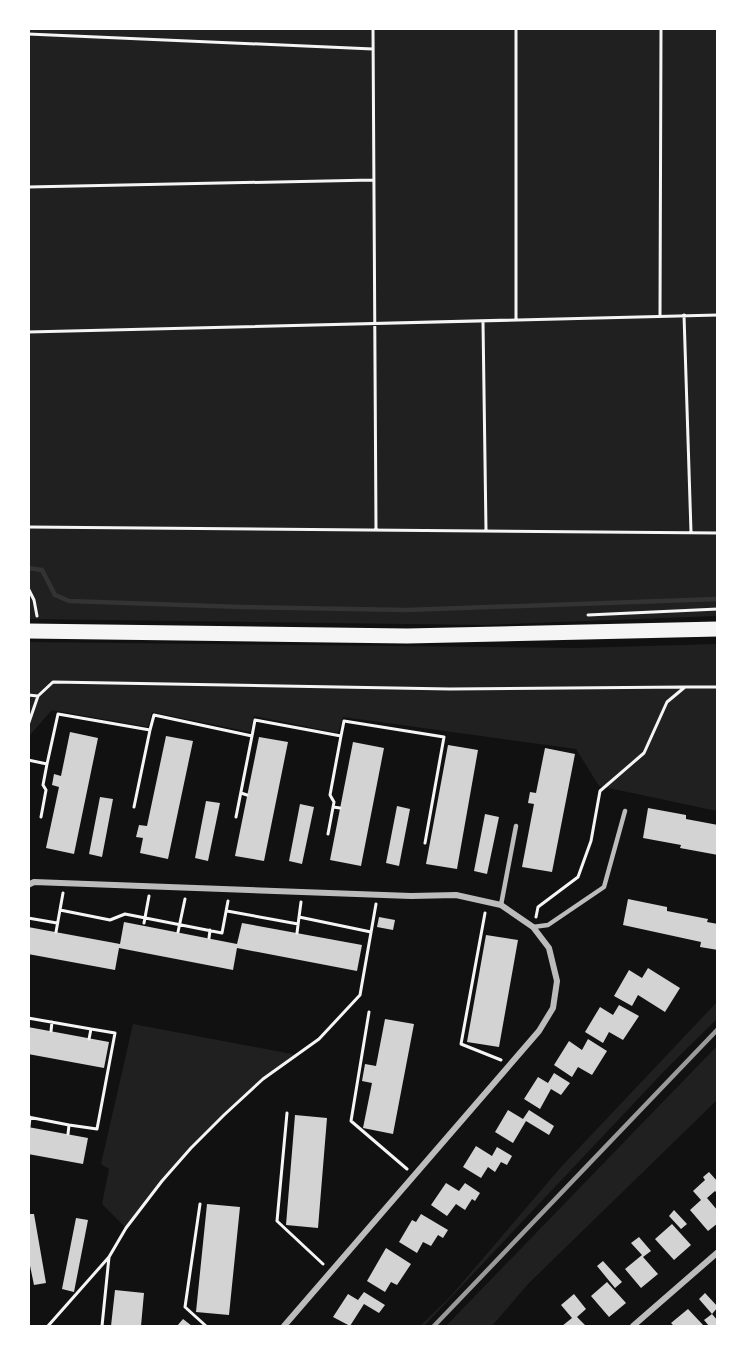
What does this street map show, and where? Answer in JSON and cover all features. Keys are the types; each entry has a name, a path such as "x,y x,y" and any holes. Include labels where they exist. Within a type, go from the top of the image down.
{"main road":[{"path":"28,631 407,636 717,629"}],"street":[{"path":"28,885 34,882 378,895 456,895 501,905 533,927 549,948 556,981 553,1008 539,1031 284,1326"},
{"path":"633,1326 717,1252"}],"lane":[{"path":"533,927 548,925 604,887 625,811"},
{"path":"501,905 516,826"}],"path":[{"path":"373,28 376,530"},
{"path":"516,28 516,320"},
{"path":"660,316 661,28"},
{"path":"28,34 373,49"},
{"path":"28,187 373,180"},
{"path":"684,315 691,532"},
{"path":"28,332 717,315"},
{"path":"483,321 486,530"},
{"path":"28,527 717,533"},
{"path":"28,588 34,600 37,616 28,616"},
{"path":"587,615 717,609"},
{"path":"28,725 38,696 53,682 450,689 717,687"},
{"path":"533,927 538,907 578,877 591,841 600,791 644,753 667,702 685,687"},
{"path":"28,695 38,696"},
{"path":"41,818 46,790 43,785 58,714 150,730"},
{"path":"134,807 154,715 252,736"},
{"path":"236,817 255,720 341,736"},
{"path":"328,834 334,802 330,795 344,721 444,737 425,843"},
{"path":"28,759 47,764"},
{"path":"241,793 247,795"},
{"path":"333,807 340,808"},
{"path":"56,932 64,884"},
{"path":"144,923 150,886"},
{"path":"178,932 187,888"},
{"path":"60,910 110,920 125,914 222,933 230,889"},
{"path":"297,933 303,892"},
{"path":"48,1326 109,1257 126,1228 191,1148 263,1079 319,1039 360,995 378,895"},
{"path":"487,902 461,1044 512,1064"},
{"path":"226,911 298,924"},
{"path":"299,917 371,932"},
{"path":"28,918 57,923"},
{"path":"209,938 210,930"},
{"path":"369,1012 351,1121 415,1176"},
{"path":"28,1018 115,1033 97,1129 29,1117 29,1127"},
{"path":"51,1031 52,1022"},
{"path":"89,1039 91,1029"},
{"path":"287,1113 277,1221 331,1272"},
{"path":"68,1134 69,1125"},
{"path":"200,1204 185,1307 206,1326"},
{"path":"102,1326 109,1257"}],"shaded area":[{"path":"29,29 717,29 717,616 483,625 29,619"},
{"path":"29,642 578,648 717,644 717,811 599,786 576,749 343,717 338,733 254,716 250,732 152,712 148,727 52,710 29,736"},
{"path":"717,1002 717,1019 668,1067 424,1326 420,1326 450,1297 561,1167"},
{"path":"133,1024 297,1055 249,1093 205,1135 164,1180 126,1228 102,1204 109,1169 101,1164"},
{"path":"717,1046 717,1100 528,1284 492,1326 446,1326"}],"building":[{"path":"70,732 98,738 74,854 46,848 59,787 52,785 54,774 61,776"},
{"path":"166,736 193,741 168,859 140,853 143,838 136,837 139,825 147,826"},
{"path":"259,737 288,742 264,861 235,856"},
{"path":"353,742 384,748 361,866 330,860"},
{"path":"448,745 478,750 457,869 426,864"},
{"path":"545,748 575,754 552,872 522,867 534,804 528,803 530,792 536,793"},
{"path":"100,797 113,799 102,857 89,854"},
{"path":"206,801 220,803 208,861 195,858"},
{"path":"300,804 314,807 302,864 289,861"},
{"path":"397,806 410,809 399,866 386,863"},
{"path":"648,808 686,815 686,819 718,825 718,855 643,838"},
{"path":"485,814 499,817 487,874 474,871"},
{"path":"628,899 667,907 667,911 708,919 707,922 718,924 718,950 700,947 701,942 623,925"},
{"path":"379,917 395,920 393,930 377,927"},
{"path":"124,922 237,944 242,923 362,945 357,971 237,948 233,970 119,948 115,970 28,954 28,927 120,944"},
{"path":"486,935 518,940 499,1047 467,1042"},
{"path":"648,968 680,988 665,1012 638,995 632,1006 614,996 629,970 642,978"},
{"path":"619,1005 639,1016 623,1040 609,1032 603,1043 585,1032 600,1007 613,1015"},
{"path":"385,1019 414,1024 393,1134 363,1128 372,1083 362,1081 365,1064 376,1066"},
{"path":"28,1027 109,1042 104,1068 28,1054"},
{"path":"588,1039 607,1051 592,1075 578,1067 572,1077 554,1065 569,1041 582,1050"},
{"path":"554,1073 570,1083 561,1095 551,1089 540,1109 524,1099 538,1077 548,1083"},
{"path":"508,1110 523,1119 529,1110 554,1126 549,1135 526,1121 513,1143 495,1132"},
{"path":"295,1115 327,1118 318,1228 286,1225"},
{"path":"28,1127 88,1138 83,1164 28,1154"},
{"path":"476,1146 492,1156 497,1147 512,1156 507,1165 501,1162 495,1172 488,1167 481,1178 463,1167"},
{"path":"709,1172 718,1182 718,1194 715,1191 707,1198 718,1211 718,1223 708,1231 690,1210 701,1200 693,1191 705,1180 703,1177"},
{"path":"446,1183 459,1191 465,1183 480,1193 475,1201 472,1199 465,1210 456,1204 447,1216 431,1205"},
{"path":"207,1204 240,1207 229,1315 196,1312"},
{"path":"674,1210 687,1224 681,1229 669,1216"},
{"path":"28,1214 34,1214 46,1283 34,1285 28,1256"},
{"path":"421,1214 448,1230 443,1238 438,1235 431,1246 423,1242 417,1253 399,1242 412,1220 416,1222"},
{"path":"76,1218 88,1220 74,1292 62,1289"},
{"path":"672,1224 691,1245 674,1260 655,1239"},
{"path":"639,1237 651,1251 643,1257 658,1274 641,1288 625,1269 642,1255 631,1243"},
{"path":"386,1248 411,1264 397,1285 391,1282 385,1292 367,1281"},
{"path":"603,1261 622,1282 615,1288 597,1266"},
{"path":"607,1282 626,1303 609,1317 591,1296"},
{"path":"115,1290 144,1293 141,1326 111,1326"},
{"path":"364,1292 385,1305 379,1313 364,1304 350,1326 333,1317 348,1294 358,1300"},
{"path":"705,1293 718,1307 712,1314 699,1299"},
{"path":"574,1294 586,1309 577,1317 586,1326 562,1326 572,1318 561,1305"},
{"path":"688,1309 704,1326 674,1326 671,1323"},
{"path":"712,1314 718,1321 718,1326 709,1326 704,1320"},
{"path":"183,1319 192,1326 177,1326"}],"waterway":[{"path":"28,568 42,570 55,595 69,601 406,610 718,599"}],"railway":[{"path":"434,1326 718,1029"}]}
